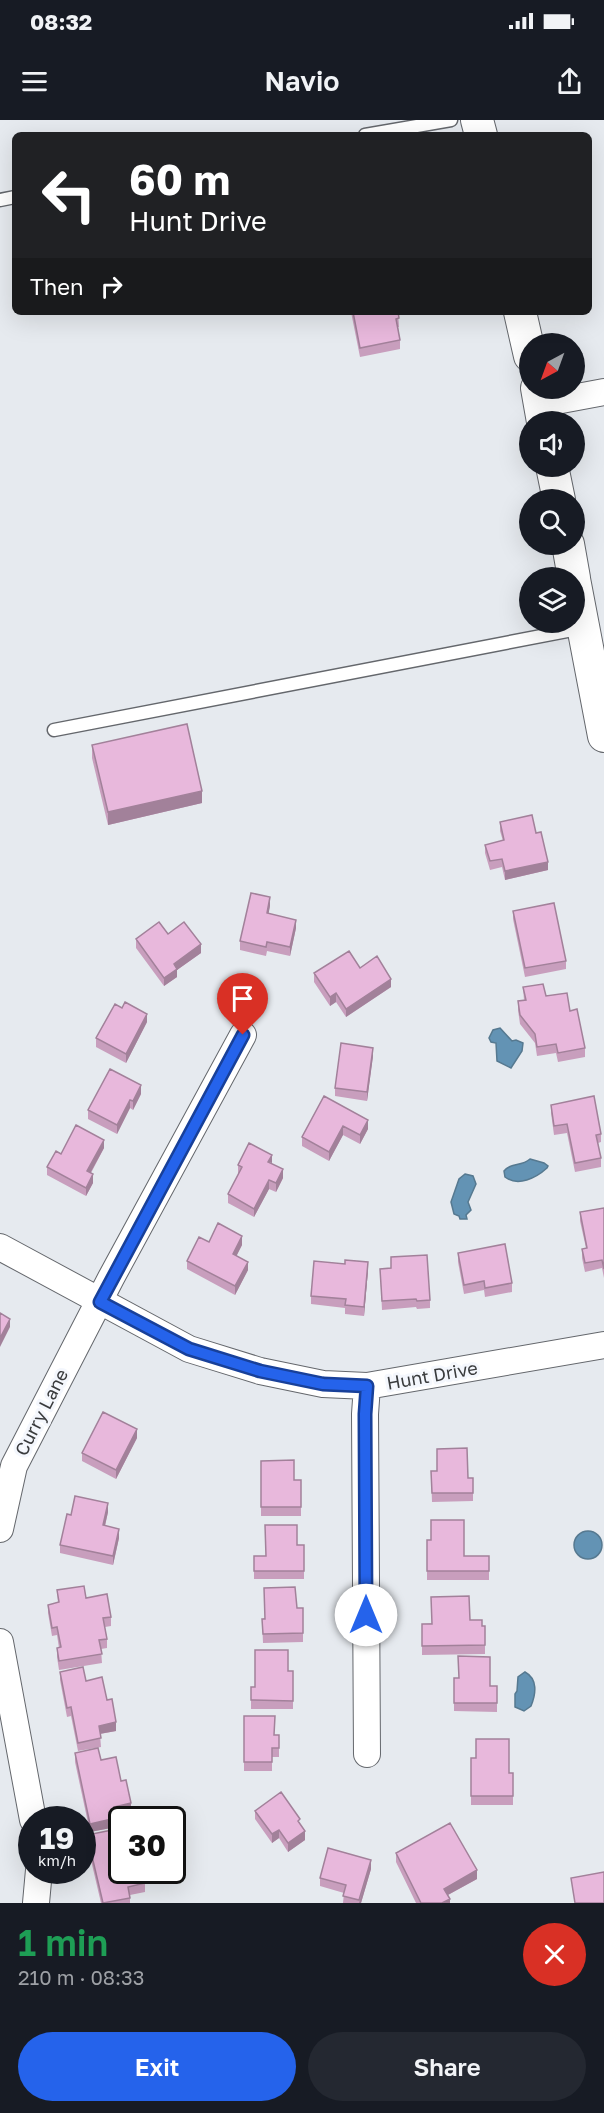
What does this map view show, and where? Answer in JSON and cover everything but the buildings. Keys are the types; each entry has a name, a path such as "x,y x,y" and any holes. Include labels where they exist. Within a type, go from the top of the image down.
{"street":[{"path":"521,315 525,333"},
{"path":"540,405 604,392"},
{"path":"585,632 604,736"},
{"name":"Curry Lane","path":"0,1529 14,1466 243,1035"},
{"name":"Hunt Drive","path":"0,1247 189,1349 260,1371 323,1384 367,1386 604,1345"},
{"path":"367,1386 365,1414 367,1754"},
{"path":"0,1642 30,1806"},
{"path":"36,1903 38,1884"}],"lane":[{"path":"382,132 451,120"},
{"path":"54,730 553,633"}],"water":[{"path":"500,1028 512,1041 523,1043 522,1051 511,1068 497,1061 496,1043 491,1042 489,1038 493,1030"},
{"path":"530,1159 548,1166 538,1175 527,1180 516,1181 505,1177 504,1171 507,1168"},
{"path":"465,1174 473,1176 476,1184 468,1202 471,1210 466,1215 467,1219 460,1219 454,1214 451,1202 459,1179"},
{"path":"588,1531 598,1535 602,1545 598,1555 588,1559 578,1555 574,1545 578,1535"},
{"path":"525,1672 534,1683 535,1692 531,1706 524,1711 515,1707 515,1694 518,1677"}],"route":[{"path":"243,1035 100,1302 189,1349 260,1371 323,1384 367,1386 365,1414 366,1615"}]}
